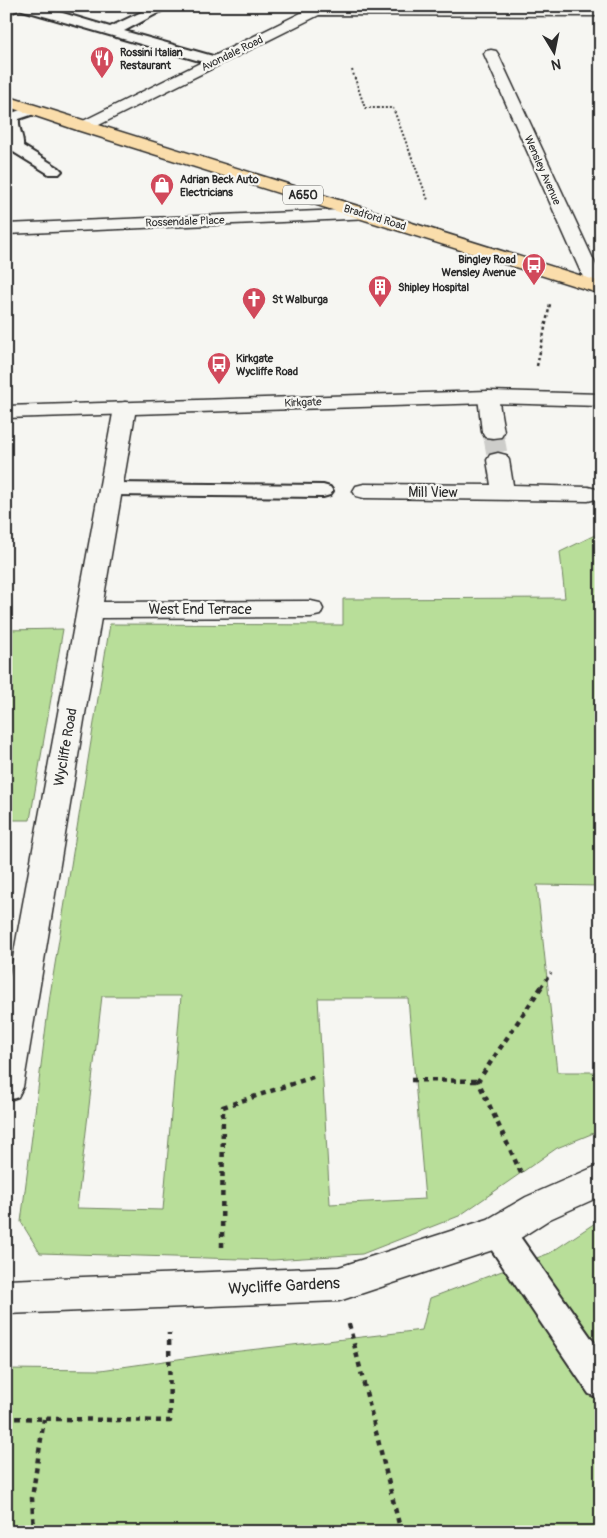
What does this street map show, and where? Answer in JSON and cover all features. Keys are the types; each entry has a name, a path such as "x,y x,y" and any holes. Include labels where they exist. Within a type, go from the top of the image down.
{"highway":[{"name":"Bradford Road","path":"6,101 83,127 598,287"}],"street":[{"path":"6,11 16,6"},
{"path":"323,8 601,12"},
{"name":"Avondale Road","path":"83,127 323,8"},
{"name":"Wensley Avenue","path":"490,54 598,287"},
{"name":"Rossendale Place","path":"6,229 365,214"},
{"path":"488,397 493,432"},
{"name":"Kirkgate","path":"6,412 488,397 601,400"},
{"name":"Wycliffe Road","path":"7,1083 125,408"},
{"path":"498,460 503,492"},
{"name":"Mill View","path":"364,492 588,494"},
{"name":"West End Terrace","path":"89,610 311,609"},
{"name":"Wycliffe Gardens","path":"6,1297 339,1284 498,1232 538,1208 601,1180"}],"lane":[{"path":"24,6 215,61"},
{"path":"112,31 165,6"},
{"path":"32,110 12,117 8,129 16,137 11,145 54,171"},
{"path":"110,489 323,491"},
{"path":"498,1232 601,1382"}],"path":[{"path":"352,70 365,108 393,108 443,238"},
{"path":"531,398 556,274"},
{"path":"478,1081 551,972"},
{"path":"221,1288 224,1107 316,1076"},
{"path":"411,1080 478,1081"},
{"path":"478,1081 538,1208"},
{"path":"339,1284 401,1532"},
{"path":"6,1418 170,1421 170,1367"},
{"path":"34,1532 32,1498 44,1419"}],"green space":[{"path":"601,532 601,886 537,885 557,1072 601,1072 601,1130 557,1148 459,1216 362,1254 273,1260 40,1253 21,1222 50,995 110,624 343,625 343,599 565,598 560,552","holes":["102,996 181,996 163,1210 77,1208","318,998 408,998 425,1199 330,1204"]},
{"path":"63,629 30,820 6,820 6,630"},
{"path":"601,1219 601,1532 6,1532 6,1369 101,1370 206,1355 422,1330 430,1298 550,1253"}],"tunnel":[{"path":"493,432 498,460"}],"place":[{"name":"Rossini Italian Restaurant","path":"102,79"},
{"name":"Adrian Beck Auto Electricians","path":"162,206"},
{"name":"Bingley Road Wensley Avenue","path":"534,286"},
{"name":"Shipley Hospital","path":"380,308"},
{"name":"St Walburga","path":"254,320"},
{"name":"Kirkgate Wycliffe Road","path":"219,385"}]}
